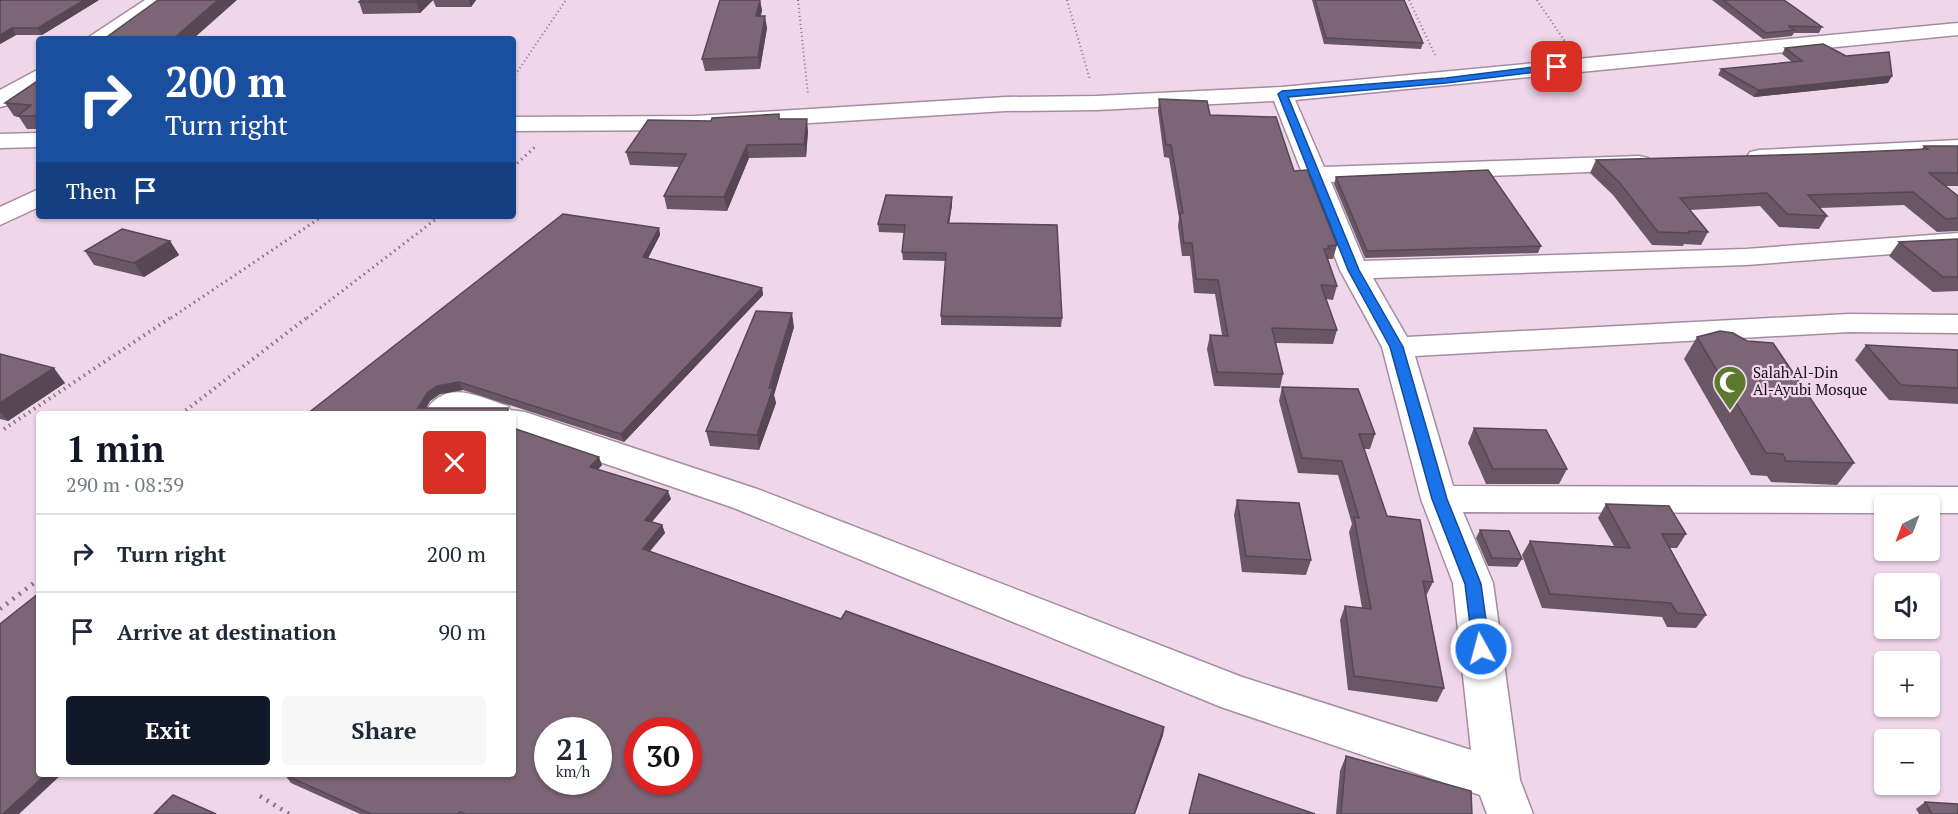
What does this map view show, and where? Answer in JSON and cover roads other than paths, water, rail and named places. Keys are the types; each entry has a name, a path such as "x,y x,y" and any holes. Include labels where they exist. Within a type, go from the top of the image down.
{"street":[{"path":"101,36 158,0"},
{"path":"516,123 695,123 1005,105 1282,94 1446,81 1579,64 1958,29"},
{"path":"0,100 36,77"},
{"path":"516,421 747,499 1236,694 1504,797 1473,584 1439,499 1397,347 1354,270 1313,175 1282,94"},
{"path":"0,141 36,140"},
{"path":"1734,158 1958,147"},
{"path":"1313,175 1664,162"},
{"path":"0,217 36,199"},
{"path":"1354,270 1746,257 1958,241"},
{"path":"1397,347 1849,323 1958,324"},
{"path":"444,411 457,401 487,411"},
{"path":"1439,499 1958,500"}],"place":[{"name":"Salah Al-Din Al-Ayubi Mosque","path":"1730,411"}]}
